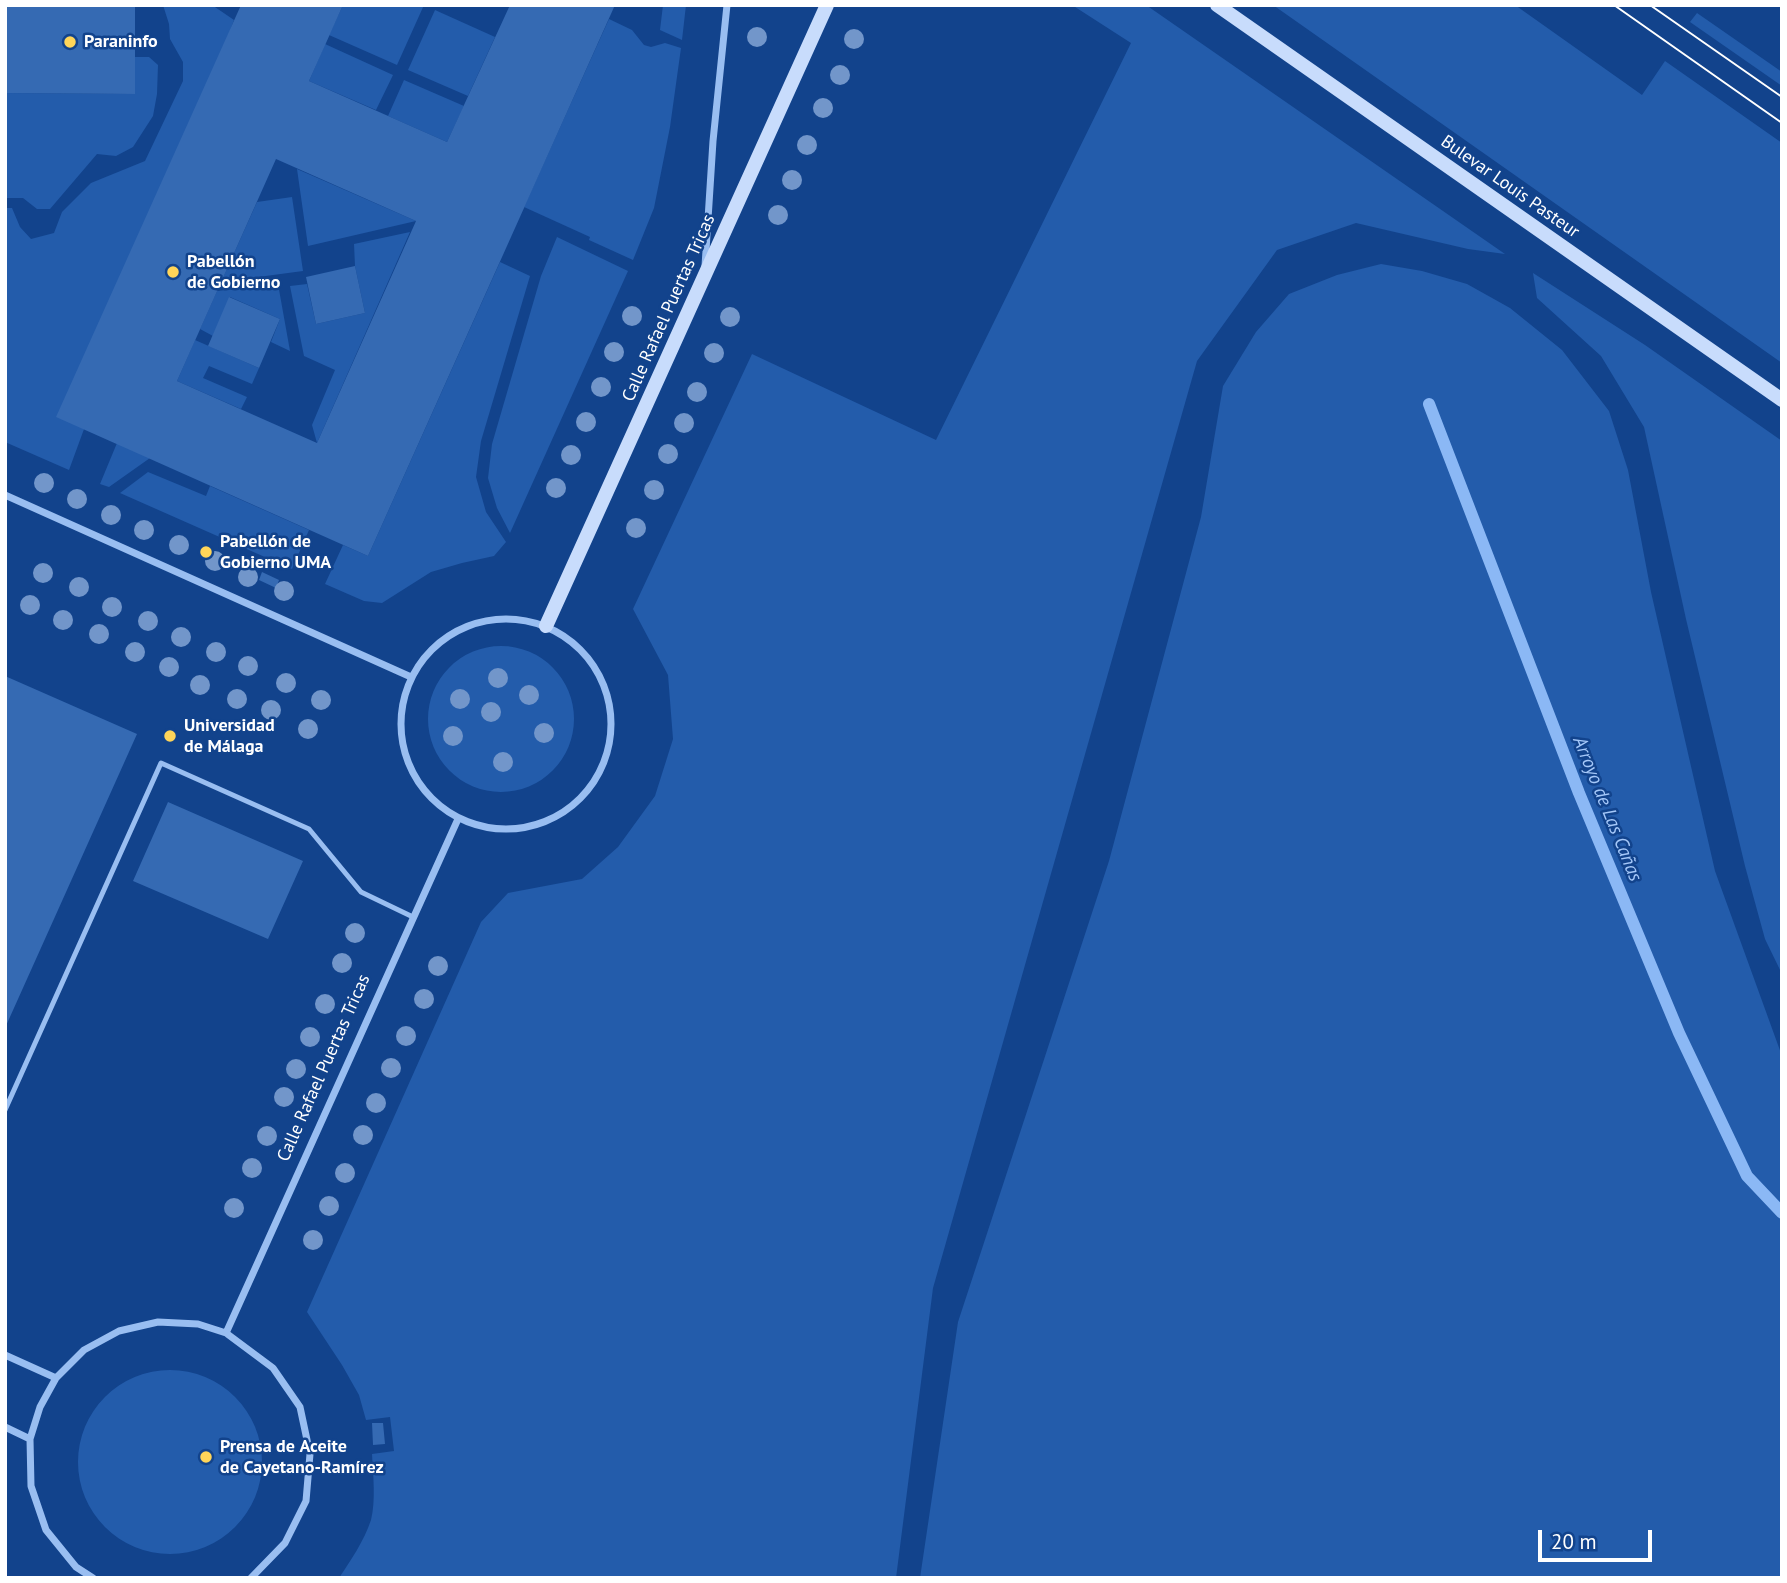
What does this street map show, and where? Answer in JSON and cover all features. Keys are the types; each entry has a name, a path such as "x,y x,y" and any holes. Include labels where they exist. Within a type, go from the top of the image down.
{"main road":[{"name":"Calle Rafael Puertas Tricas","path":"546,626 827,5"},
{"name":"Bulevar Louis Pasteur","path":"1217,5 1782,400"}],"street":[{"path":"704,276 713,141 727,5"},
{"path":"5,495 411,677"},
{"path":"508,618 546,626 575,644 597,669 609,701 612,734 603,767 585,796 559,816 527,828 494,829 458,819 433,801 401,742 401,708 411,677 435,645 468,625 508,618"},
{"name":"Calle Rafael Puertas Tricas","path":"226,1333 458,819"},
{"path":"93,1578 76,1567 46,1530 31,1486 30,1439 40,1407 56,1378 84,1350 119,1331 158,1322 198,1324 226,1333 274,1368 300,1407 310,1454 306,1501 285,1543 251,1578"},
{"path":"5,1355 56,1378"},
{"path":"5,1427 30,1439"}],"lane":[{"path":"5,1110 161,762 309,829 361,892 413,917"}],"shaded area":[{"path":"163,5 212,5 234,20 69,470 5,442 5,208 12,208 20,227 31,239 54,233 62,212 91,183 145,161 183,81 183,62 170,39"},
{"path":"343,5 424,5 397,65 329,35"},
{"path":"663,5 686,5 682,40 660,30"},
{"path":"1072,5 1146,5 1505,254 1468,249 1356,223 1277,250 1197,361 933,1288 896,1578 339,1578 361,1543 371,1520 374,1496 372,1454 394,1451 390,1417 366,1420 359,1395 307,1312 481,922 508,893 582,879 618,847 655,796 673,739 668,675 633,609 752,354 936,440 1131,43"},
{"path":"1273,5 1515,5 1642,95 1665,61 1782,143 1782,363"},
{"path":"435,10 495,37 468,96 408,70"},
{"path":"1697,13 1782,72 1782,86 1690,22"},
{"path":"609,19 632,30 644,45 651,47 665,43 681,48 670,127 654,208 633,260 524,207"},
{"path":"325,44 393,75 376,110 309,81"},
{"path":"135,57 149,57 158,65 153,116 133,147 116,156 97,154 50,209 37,209 23,198 5,198 5,93 134,94"},
{"path":"404,80 464,106 447,142 388,116"},
{"path":"297,169 416,221 308,246"},
{"path":"292,197 303,271 221,282 257,202"},
{"path":"410,232 317,443 312,425 335,370 304,356 290,286 307,284 316,324 365,313 355,266 354,244"},
{"path":"557,237 628,271 510,533 497,508 488,478 492,444 541,276"},
{"path":"500,262 530,276 481,441 476,477 486,512 506,542 494,556 431,572 382,603 364,601 325,584 343,545 368,556"},
{"path":"1381,264 1422,271 1467,284 1510,308 1562,350 1609,411 1628,470 1651,592 1715,871 1782,1056 1782,1578 920,1578 958,1322 1109,861 1201,517 1223,386 1256,332 1289,294 1337,275"},
{"path":"1533,273 1645,345 1782,441 1782,974 1765,939 1745,866 1686,619 1644,427 1601,356 1537,298"},
{"path":"278,284 290,351 271,342 280,319 230,297 213,336 200,329 217,291"},
{"path":"195,340 259,368 252,384 209,366 203,378 247,397 241,409 177,381"},
{"path":"117,443 150,458 109,487 100,484"},
{"path":"148,472 206,496 210,486 309,530 292,569 120,493"},
{"path":"501,646 529,652 553,667 568,691 574,719 568,747 553,771 529,786 501,792 473,786 449,771 434,747 428,719 434,691 449,667 473,652"},
{"path":"170,1370 205,1377 235,1397 255,1427 262,1462 255,1497 235,1527 205,1547 170,1554 135,1547 105,1527 85,1497 78,1462 85,1427 105,1397 135,1377"}],"building":[{"name":"Paraninfo","path":"5,5 135,5 135,94 5,93"},
{"name":"Pabellón de Gobierno","path":"241,5 343,5 309,81 447,142 510,5 615,5 368,556 56,417","holes":["276,159 416,221 317,443 177,381"]},
{"path":"355,266 365,313 316,324 306,277"},
{"path":"229,297 280,319 259,368 208,346"},
{"path":"262,572 279,580 276,588 259,580"},
{"path":"5,676 137,734 5,1028"},
{"path":"168,802 303,861 268,939 133,881"},
{"path":"372,1423 383,1423 385,1444 373,1445"}],"waterway":[{"name":"Arroyo de Las Cañas","path":"1429,404 1579,793 1679,1033 1747,1176 1782,1213"}],"tram line":[{"path":"1614,5 1782,123"},
{"path":"1650,5 1782,97"}],"place":[{"name":"Paraninfo","path":"70,42"},
{"name":"Pabellón de Gobierno","path":"173,272"},
{"name":"Pabellón de Gobierno UMA","path":"206,552"},
{"name":"Universidad de Málaga","path":"170,736"},
{"name":"Prensa de Aceite de Cayetano-Ramírez","path":"206,1457"}]}
